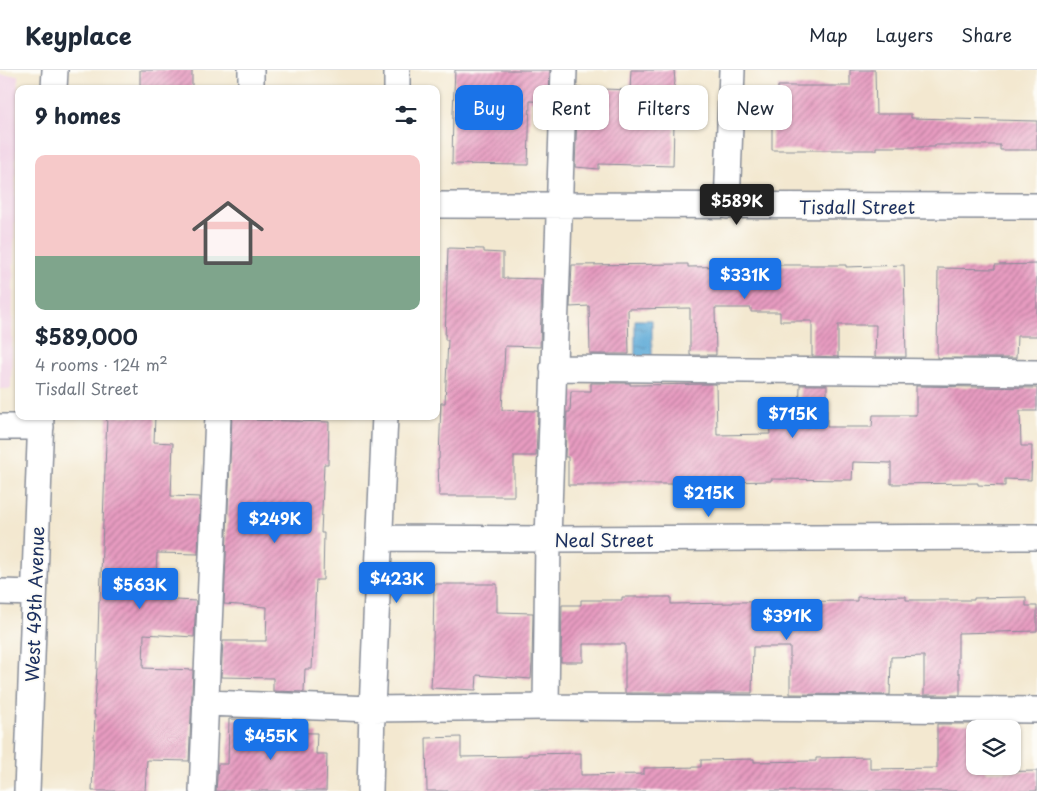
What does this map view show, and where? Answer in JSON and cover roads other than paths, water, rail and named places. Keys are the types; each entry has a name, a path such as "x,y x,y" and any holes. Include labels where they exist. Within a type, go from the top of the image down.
{"street":[{"path":"54,85 55,70"},
{"path":"251,70 251,85"},
{"path":"397,85 398,70"},
{"path":"546,707 548,539 564,70"},
{"path":"727,206 732,70"},
{"name":"Tisdall Street","path":"440,205 1037,206"},
{"path":"553,368 1037,373"},
{"path":"202,791 218,420"},
{"path":"370,791 385,420"},
{"path":"0,426 41,422"},
{"name":"West 49th Avenue","path":"27,791 41,422"},
{"name":"Neal Street","path":"380,538 1037,537"},
{"path":"0,592 34,592"},
{"path":"205,703 372,709 546,707 1037,710"}],"water":[{"path":"635,320 652,320 652,357 635,357"}]}
